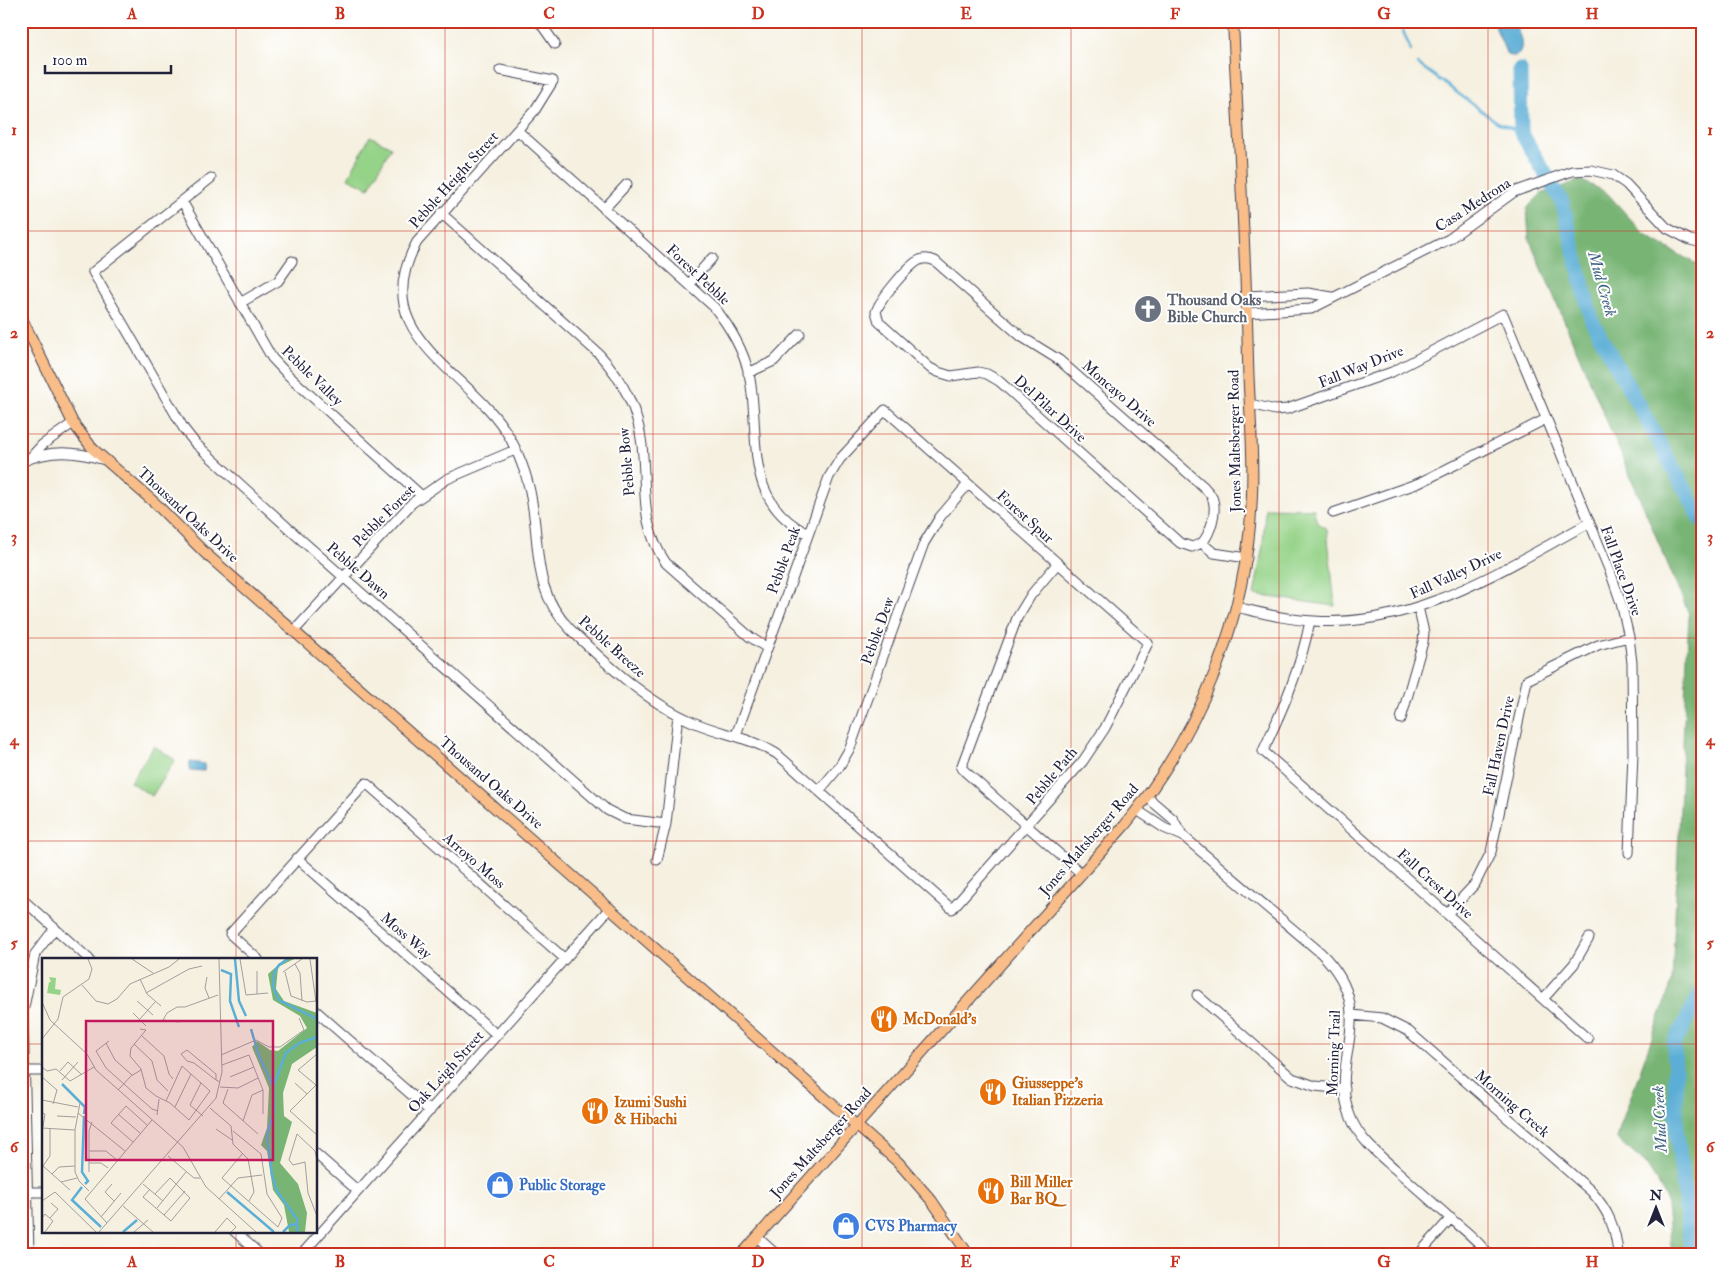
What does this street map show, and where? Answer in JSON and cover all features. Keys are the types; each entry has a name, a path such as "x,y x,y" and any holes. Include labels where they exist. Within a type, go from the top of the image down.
{"main road":[{"name":"Jones Maltsberger Road","path":"742,1254 1138,810 1201,709 1224,653 1247,558 1253,464 1233,21"},
{"name":"Thousand Oaks Drive","path":"21,317 73,424 106,461 155,504 205,553 898,1162 921,1187 951,1227 968,1254"}],"street":[{"path":"539,21 555,44"},
{"name":"Pebble Height Street","path":"403,289 408,258 417,242 543,100 553,81 500,70"},
{"name":"Forest Pebble","path":"517,130 714,306 724,319 739,346 748,373 757,470 762,486 774,507 783,517 808,534"},
{"name":"Casa Medrona","path":"1247,313 1311,309 1449,239 1514,192 1572,171 1591,170 1613,175 1626,184 1667,228 1690,240 1703,243"},
{"path":"182,201 211,178"},
{"path":"604,209 627,184"},
{"name":"Pebble Dawn","path":"182,201 93,272 184,429 195,443 344,578 607,810 625,819 644,823 666,824"},
{"name":"Pebble Valley","path":"182,201 272,358 289,376 422,496"},
{"name":"Pebble Bow","path":"441,213 611,366 628,394 638,422 642,445 646,520 658,552 666,563 694,588 750,637 767,648"},
{"path":"688,284 712,258"},
{"name":"Del Pilar Drive","path":"927,259 917,261 881,301 876,312 882,326 930,368 951,376 978,372 987,374 999,381 1168,534 1180,543 1192,547 1202,543"},
{"name":"Moncayo Drive","path":"927,259 935,261 1022,337 1059,360 1204,487 1213,500 1214,509 1208,537 1202,543"},
{"path":"240,303 278,281 292,261"},
{"name":"Pebble Breeze","path":"403,289 406,315 414,332 425,347 494,414 516,450 530,491 540,577 555,610 570,628 642,692 678,715 705,726 736,735 778,754 952,909"},
{"path":"1246,296 1308,293 1332,297"},
{"path":"1281,294 1282,311"},
{"name":"Fall Way Drive","path":"1250,404 1275,410 1287,409 1363,383 1392,372 1503,314"},
{"name":"Fall Place Drive","path":"1503,314 1621,603 1629,637 1633,690 1629,854"},
{"path":"748,373 774,361 800,334"},
{"name":"Pebble Peak","path":"736,735 833,470 884,410"},
{"name":"Forest Spur","path":"884,410 1148,643"},
{"path":"1333,513 1419,483 1546,419"},
{"path":"26,461 42,445 73,424"},
{"name":"Pebble Forest","path":"294,631 398,517 422,496 446,479 516,450"},
{"path":"26,461 54,452 82,453 106,461"},
{"name":"Pebble Dew","path":"819,791 839,767 850,748 924,543 940,517 968,484"},
{"name":"Fall Valley Drive","path":"1236,606 1291,619 1310,621 1346,622 1376,618 1418,607 1463,589 1589,523"},
{"path":"1202,543 1214,553 1247,558"},
{"path":"1058,564 1031,595 1016,618 962,768 1082,874"},
{"path":"1401,719 1423,642 1423,620 1418,607"},
{"name":"Fall Crest Drive","path":"1310,621 1306,641 1288,697 1263,751 1588,1039"},
{"name":"Fall Haven Drive","path":"1447,914 1475,884 1491,852 1527,680 1598,645 1629,637"},
{"name":"Pebble Path","path":"952,909 1074,774 1106,728 1148,643"},
{"path":"657,860 666,824 678,715"},
{"name":"Arroyo Moss","path":"297,858 366,783 565,959"},
{"name":"Morning Trail","path":"1147,798 1173,819 1183,836"},
{"name":"Morning Trail","path":"1138,810 1164,828 1183,836 1328,960 1344,986 1352,1015 1352,1034 1344,1075 1344,1089 1352,1120 1364,1140 1473,1237 1488,1254"},
{"path":"257,958 230,934 297,858"},
{"name":"Moss Way","path":"297,858 497,1035"},
{"path":"21,898 89,958"},
{"name":"Oak Leigh Street","path":"302,1254 610,908"},
{"path":"29,1254 23,1012 32,964 42,943 55,928"},
{"path":"1543,999 1574,964 1589,938"},
{"path":"1197,995 1292,1078 1315,1086 1344,1089"},
{"path":"318,1013 430,1111"},
{"name":"Morning Creek","path":"1352,1015 1382,1018 1408,1031 1591,1191 1604,1206 1611,1220 1618,1254"},
{"path":"24,1071 42,1071"},
{"path":"318,1156 358,1191"},
{"path":"27,1192 42,1192"},
{"path":"1419,1254 1451,1218"},
{"path":"235,1232 260,1254"},
{"path":"757,1237 776,1254"}],"green space":[{"path":"370,136 391,147 369,188 348,178"},
{"path":"1580,180 1606,192 1645,235 1703,268 1703,1254 1672,1254 1666,1197 1646,1164 1616,1138 1672,982 1689,614 1529,238 1527,208 1541,194"},
{"path":"1265,508 1314,509 1317,521 1327,529 1335,606 1254,595 1263,545"},
{"path":"154,746 175,760 152,796 130,782"}],"water":[{"path":"1493,21 1514,21 1521,40 1521,49 1515,57 1507,55"},
{"path":"190,762 205,764 204,771 189,770"}],"waterway":[{"path":"1399,21 1411,51"},
{"path":"1418,64 1497,122 1521,132"},
{"name":"Mud Creek","path":"1520,70 1521,132 1562,202 1592,321 1703,522"},
{"name":"Mud Creek","path":"1692,1254 1677,1135 1674,1044 1703,989"}],"place":[{"name":"Thousand Oaks Bible Church","path":"1148,309"},
{"name":"McDonald's","path":"884,1019"},
{"name":"Giusseppe's Italian Pizzeria","path":"993,1092"},
{"name":"Izumi Sushi & Hibachi","path":"595,1111"},
{"name":"Public Storage","path":"500,1185"},
{"name":"Bill Miller Bar BQ","path":"991,1191"},
{"name":"CVS Pharmacy","path":"846,1226"}]}
